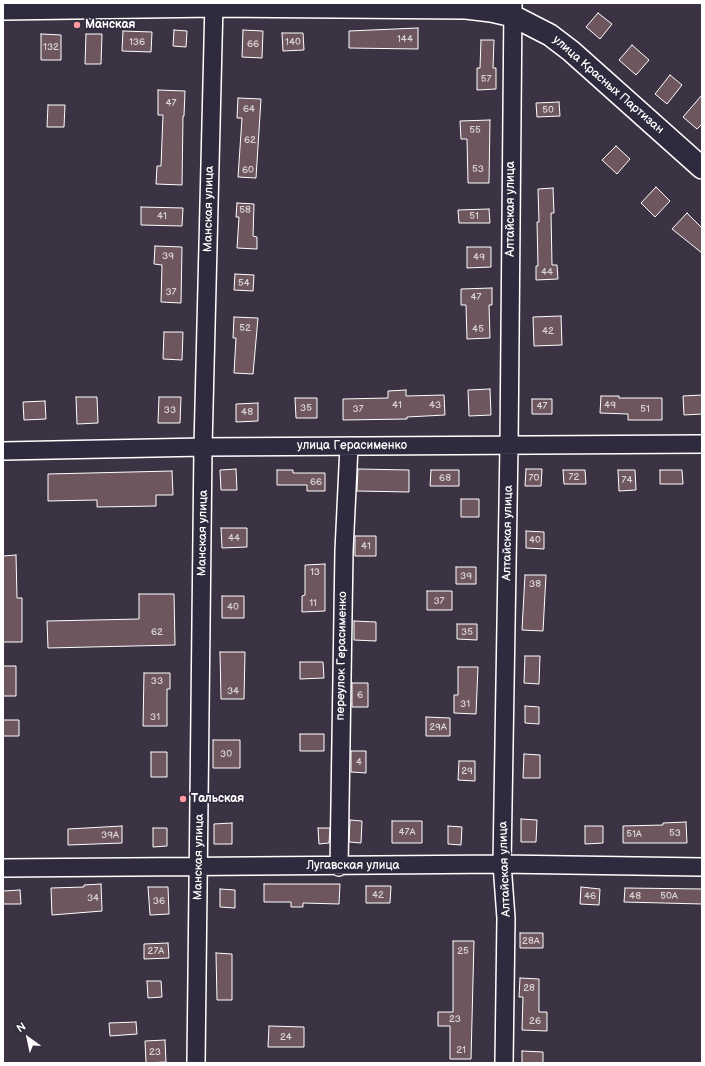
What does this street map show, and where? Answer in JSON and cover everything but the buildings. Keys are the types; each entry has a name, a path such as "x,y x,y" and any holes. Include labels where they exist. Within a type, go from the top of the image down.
{"main road":[{"name":"улица Красных Партизан","path":"3,9 214,4 513,9 571,51 702,168"}],"street":[{"name":"Манская улица","path":"196,1063 203,447 214,4"},
{"name":"Алтайская улица","path":"504,1063 506,918 502,864 510,445 513,9"},
{"name":"улица Герасименко","path":"3,451 203,447 702,444"},
{"name":"переулок Герасименко","path":"339,867 344,551 349,446"},
{"name":"Лугавская улица","path":"3,868 199,866 339,867 502,864 702,867"}],"place":[{"name":"Манская","path":"77,25"},
{"name":"Тальская","path":"183,799"}]}
